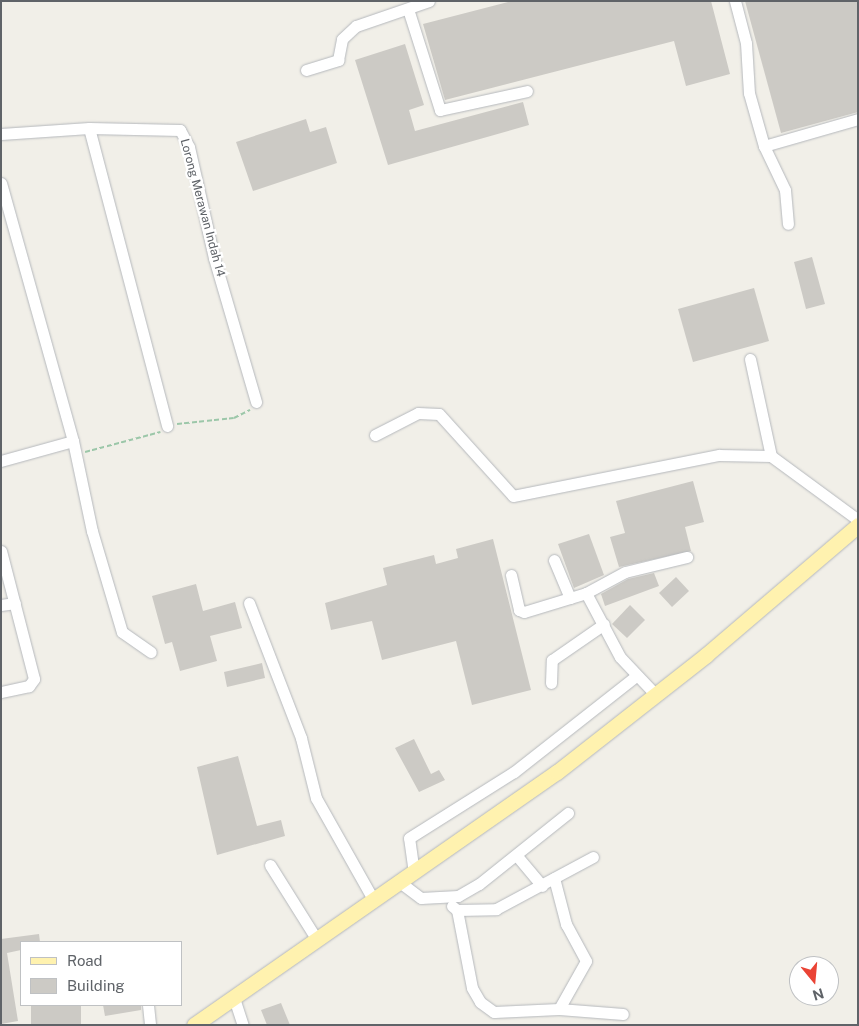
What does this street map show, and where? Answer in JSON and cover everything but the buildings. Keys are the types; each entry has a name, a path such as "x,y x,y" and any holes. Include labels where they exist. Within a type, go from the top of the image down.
{"main road":[{"path":"194,1025 401,883 557,772 655,694 858,525"}],"street":[{"path":"306,70 338,60 342,39 356,26 429,1"},
{"path":"735,1 746,43 749,93 764,146 784,190 788,224"},
{"path":"408,9 440,110 526,91"},
{"path":"764,146 858,119"},
{"name":"Lorong Merawan Indah 14","path":"1,134 89,128 175,127 184,136 256,402"},
{"path":"89,128 167,426"},
{"path":"1,183 73,441 92,531 122,632 151,652"},
{"path":"750,359 772,456"},
{"path":"375,435 418,413 439,414 513,496 719,455 772,456 858,520"},
{"path":"1,461 73,441"},
{"path":"1,551 34,679 29,686 1,692"},
{"path":"511,574 519,610 524,612 586,592 625,572 687,557"},
{"path":"554,560 570,598"},
{"path":"586,592 636,676 655,694"},
{"path":"1,605 14,603"},
{"path":"249,603 301,738 316,798 374,901"},
{"path":"551,683 552,660 604,624"},
{"path":"414,873 409,838 514,772 636,676"},
{"path":"401,883 411,894 443,898 479,884 517,856 568,813"},
{"path":"517,856 542,886"},
{"path":"457,910 496,909 593,857"},
{"path":"270,865 316,940"},
{"path":"554,878 566,924 586,961 559,1009"},
{"path":"443,898 457,910 472,988 480,1002 494,1012 559,1009 623,1014"},
{"path":"234,998 243,1025"},
{"path":"148,1006 150,1025"}],"path":[{"path":"77,457 154,436 167,426 234,418 256,402"}]}
